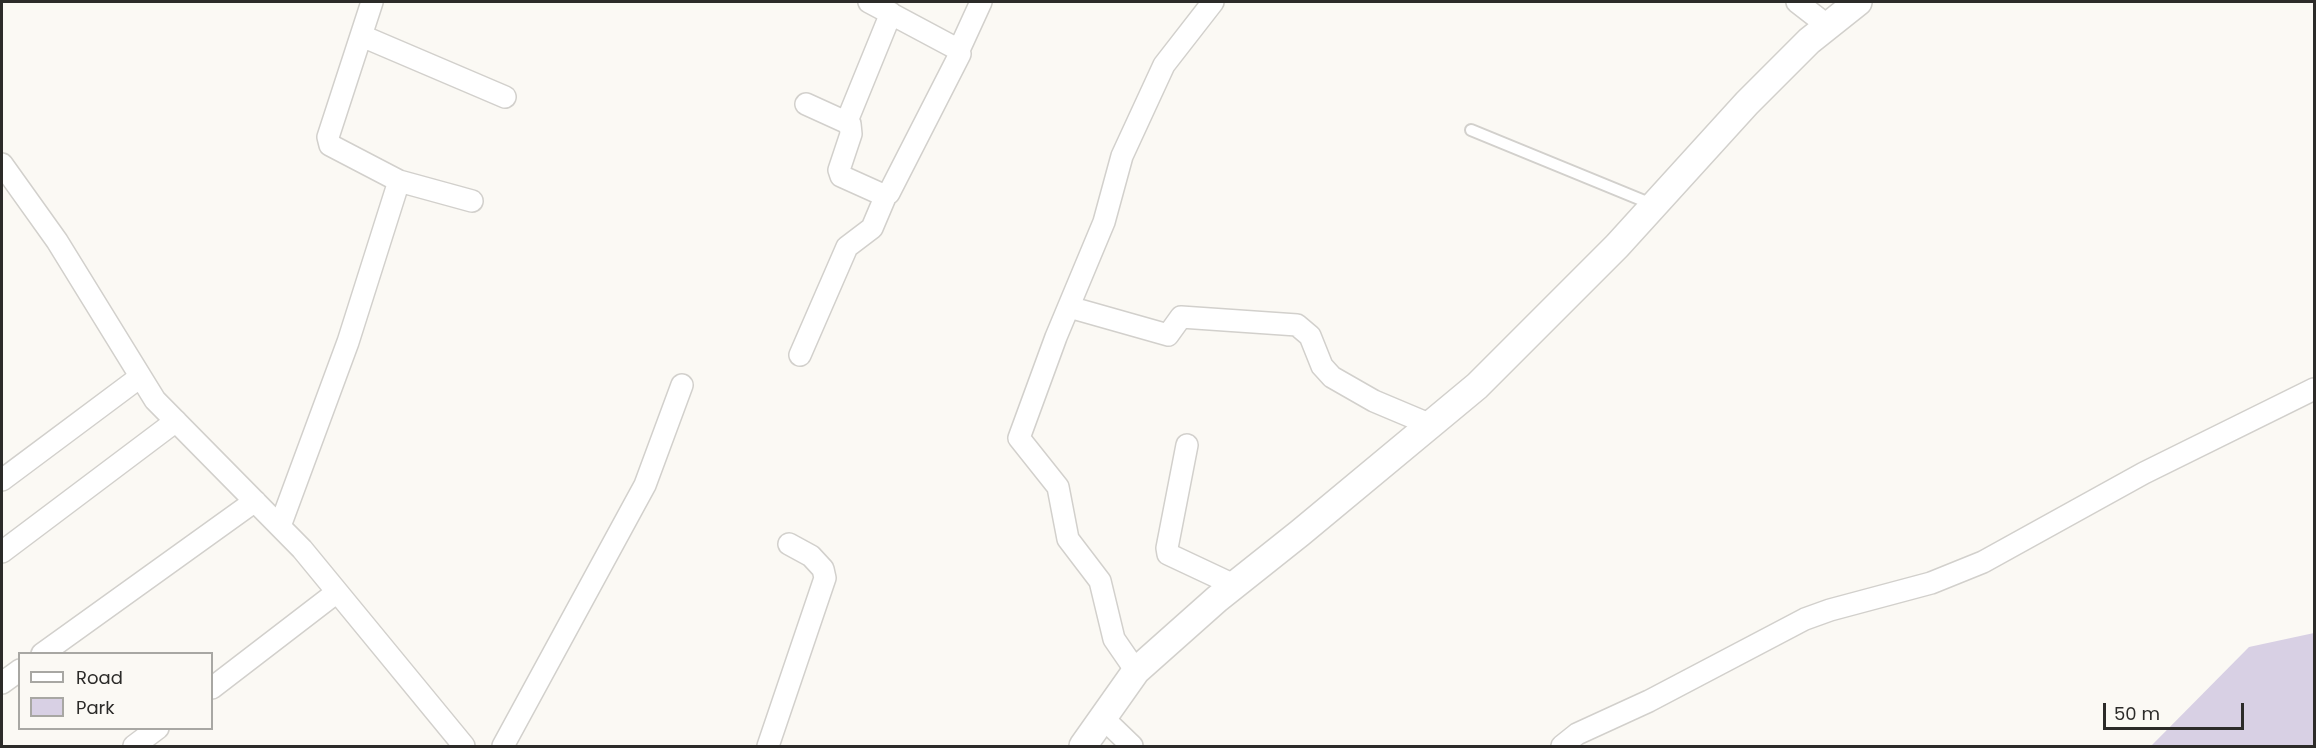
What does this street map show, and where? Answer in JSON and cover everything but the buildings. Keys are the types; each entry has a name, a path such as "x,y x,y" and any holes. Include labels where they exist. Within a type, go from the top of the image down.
{"street":[{"path":"372,2 330,128 330,145 399,181 472,201"},
{"path":"869,2 959,50"},
{"path":"800,355 847,247 872,228 886,195 890,193 959,58 959,50 981,2"},
{"path":"1136,670 1118,647 1100,581 1068,539 1058,487 1019,438 1104,222 1122,156 1164,65 1213,2"},
{"path":"1797,2 1828,26"},
{"path":"1083,747 1136,670 1234,585 1478,386 1540,326 1747,103 1828,26 1858,2"},
{"path":"847,121 891,13"},
{"path":"362,36 505,98"},
{"path":"806,104 847,121 852,129 839,173 886,195"},
{"path":"2,164 57,241 155,400 280,526 464,747"},
{"path":"280,526 348,342 399,181"},
{"path":"1069,307 1168,334 1181,317 1297,326 1310,336 1322,366 1332,377 1374,401 1431,425"},
{"path":"2,480 140,377"},
{"path":"503,747 645,485 682,385"},
{"path":"1562,747 1577,734 1649,700 1805,619 1830,609 1931,583 1983,562 2144,473 2314,389"},
{"path":"2,552 176,421"},
{"path":"1187,445 1167,548 1168,554 1234,585"},
{"path":"45,652 255,501"},
{"path":"768,747 825,578 818,562 789,543"},
{"path":"213,686 337,592"},
{"path":"2,683 18,671"},
{"path":"1103,718 1132,747"},
{"path":"134,747 157,730"}],"lane":[{"path":"1471,130 1654,205"}],"green space":[{"path":"2314,633 2314,746 2151,746 2249,647"}]}
